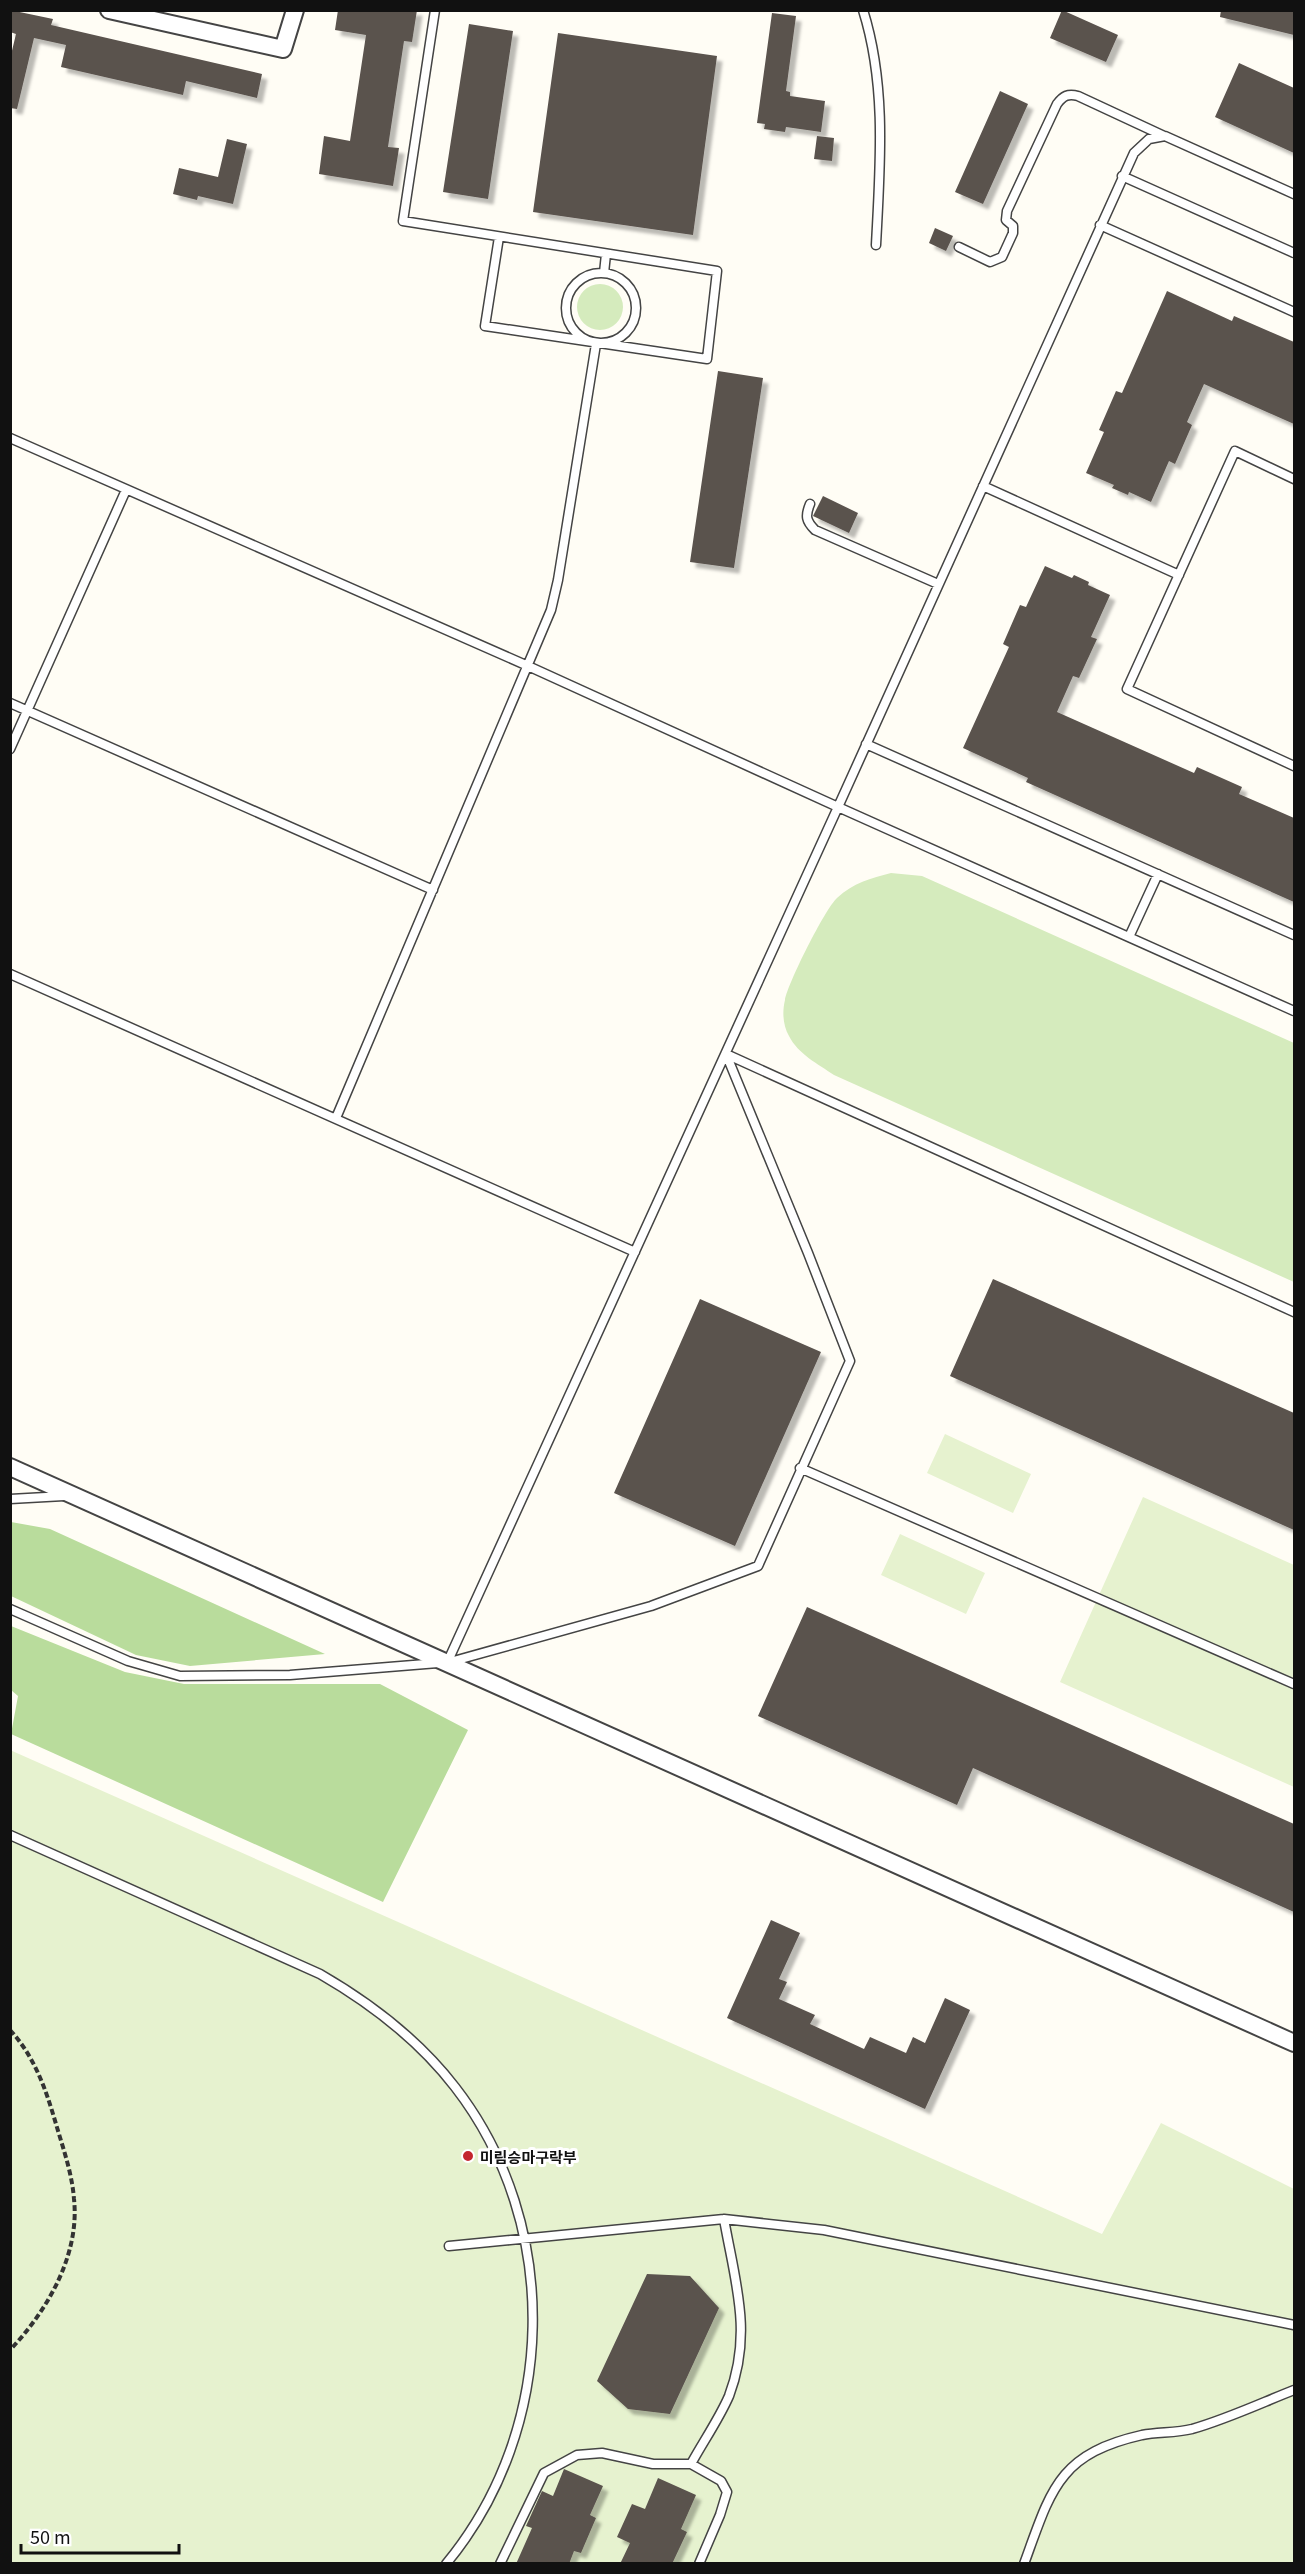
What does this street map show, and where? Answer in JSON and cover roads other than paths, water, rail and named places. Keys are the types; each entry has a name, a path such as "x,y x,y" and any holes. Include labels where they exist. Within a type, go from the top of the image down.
{"street":[{"path":"109,10 283,49 296,10"},
{"path":"10,1467 1294,2043"}],"lane":[{"path":"435,10 403,221 717,271 707,359 485,326 500,237"},
{"path":"863,10 871,37 881,150 876,246"},
{"path":"958,247 990,262 1002,258 1013,233 1013,226 1006,220 1007,212 1057,104 1063,96 1071,94 1294,194"},
{"path":"447,1663 726,1054 1122,176 1134,153 1149,139 1165,136"},
{"path":"1122,176 1294,253"},
{"path":"1100,225 1294,312"},
{"path":"604,273 606,254"},
{"path":"604,273 619,278 625,283 631,289 637,304 635,320 626,334 612,342 596,344 581,338 570,327 565,312 567,297 575,283 588,275 604,273"},
{"path":"336,1118 544,630 558,580 596,344"},
{"path":"10,438 528,666 1294,1011"},
{"path":"1294,478 1235,452 1127,689 1294,766"},
{"path":"982,486 1179,574"},
{"path":"10,749 126,490"},
{"path":"810,504 806,514 807,522 815,530 938,584"},
{"path":"10,703 433,890"},
{"path":"866,744 1294,934"},
{"path":"1129,937 1158,874"},
{"path":"10,974 634,1252"},
{"path":"726,1054 1294,1312"},
{"path":"10,1609 128,1661 180,1676 290,1675 447,1663 651,1606 758,1566 800,1468 850,1361 808,1252 726,1054"},
{"path":"800,1468 1294,1684"},
{"path":"10,1499 73,1495"},
{"path":"10,1835 320,1974 380,2012 408,2035 433,2060 476,2117 508,2181 525,2238 532,2285 534,2321 530,2368 519,2426 493,2492 475,2524 446,2564"},
{"path":"691,2464 728,2398 742,2345 739,2297 724,2219"},
{"path":"449,2246 724,2219 824,2230 1294,2325"},
{"path":"1024,2564 1050,2497 1062,2476 1082,2458 1114,2444 1143,2435 1191,2430 1294,2390"},
{"path":"500,2564 544,2473 577,2455 602,2453 653,2464 691,2464 721,2481 727,2492 720,2515 699,2564"}],"place":[{"name":"미림승마구락부","path":"468,2156"}]}
